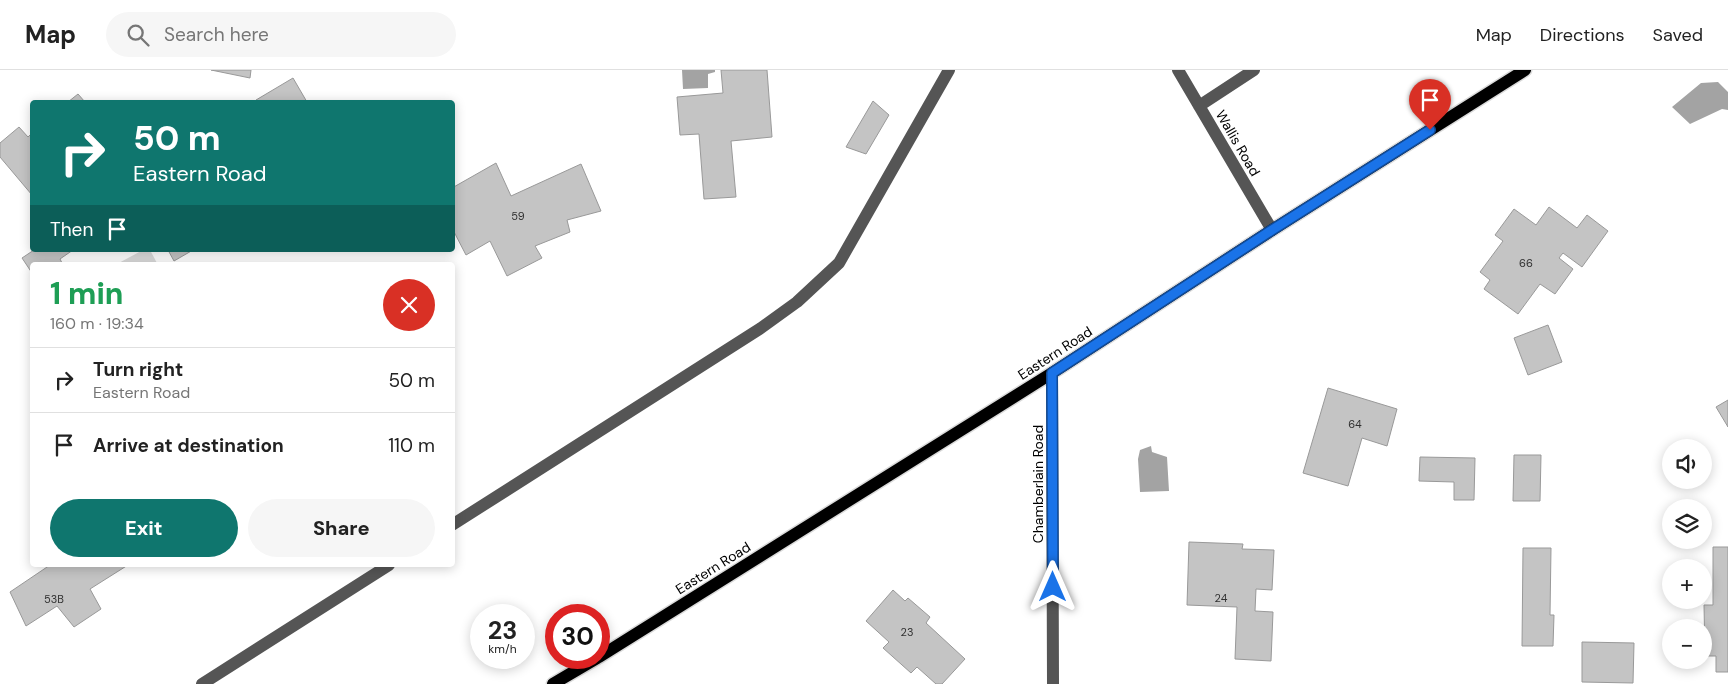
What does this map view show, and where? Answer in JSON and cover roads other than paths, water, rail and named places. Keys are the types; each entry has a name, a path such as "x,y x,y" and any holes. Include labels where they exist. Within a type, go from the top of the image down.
{"main road":[{"name":"Eastern Road","path":"610,649 1052,373 1272,230 1526,70"},
{"name":"Eastern Road","path":"553,684 578,669"}],"street":[{"path":"455,522 761,328 798,302 839,263 949,70"},
{"name":"Wallis Road","path":"1178,70 1272,230"},
{"path":"1199,106 1254,70"},
{"name":"Chamberlain Road","path":"1052,373 1053,684"},
{"path":"202,684 386,567"}]}
